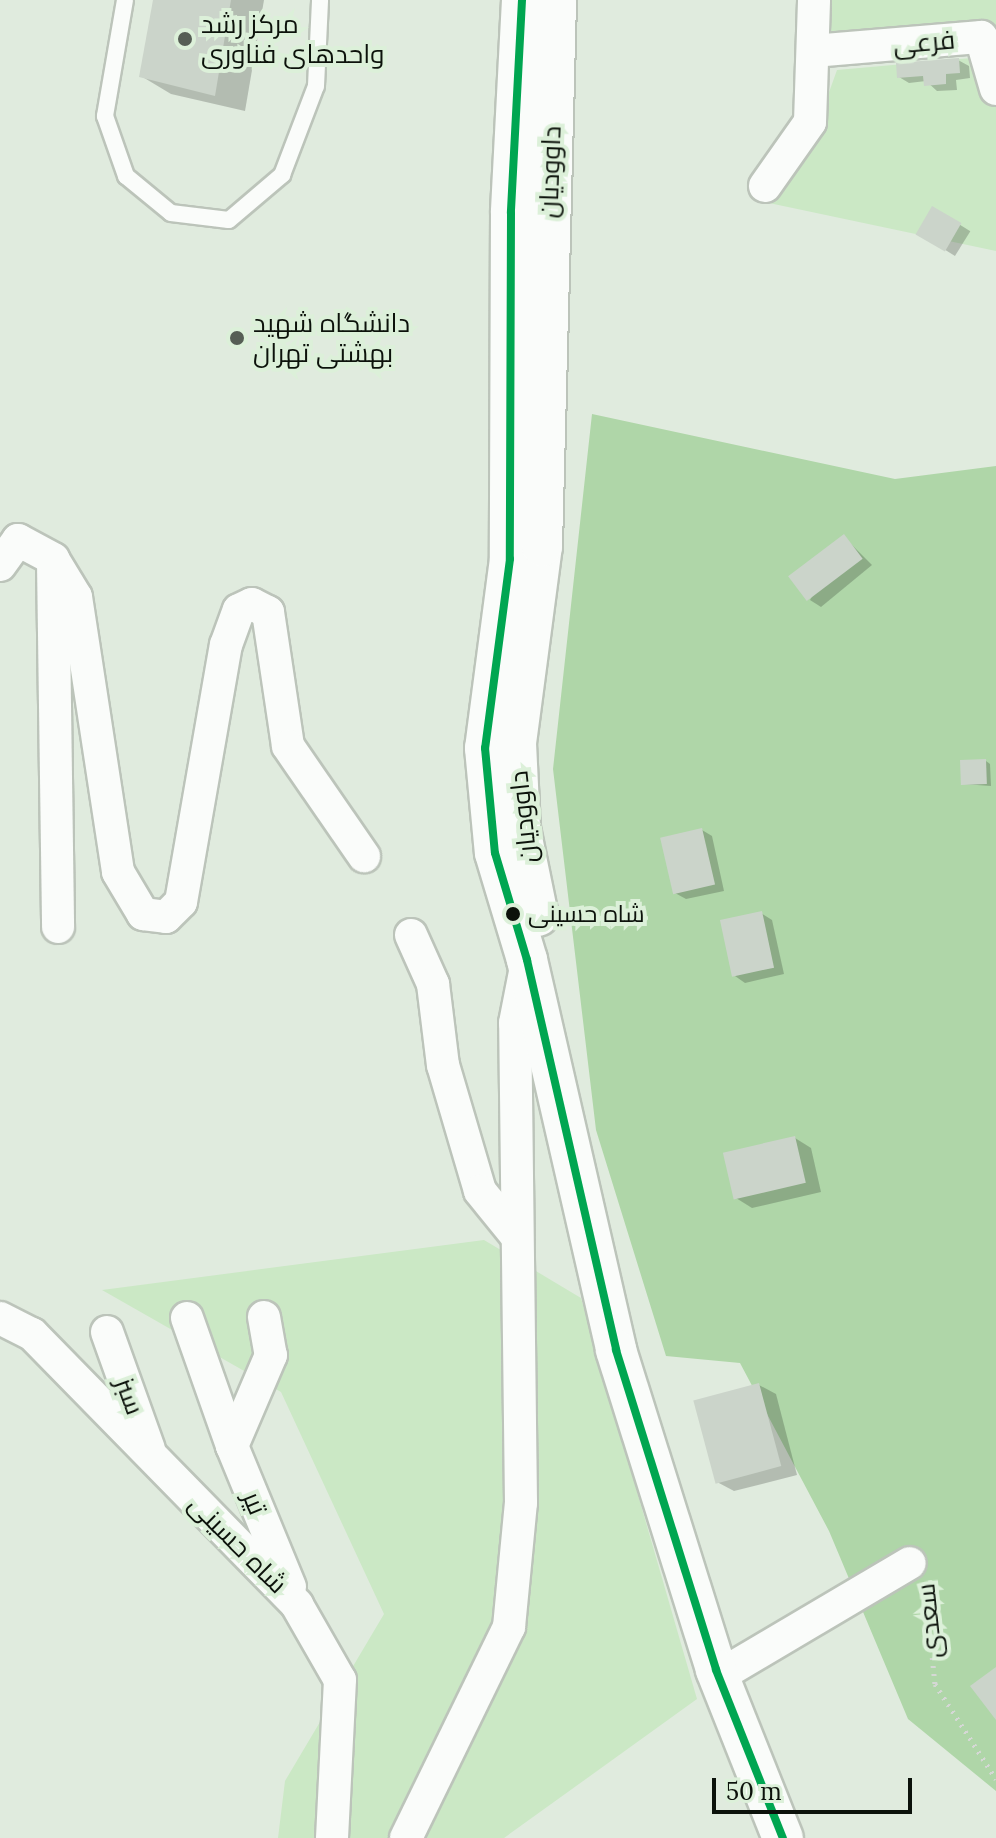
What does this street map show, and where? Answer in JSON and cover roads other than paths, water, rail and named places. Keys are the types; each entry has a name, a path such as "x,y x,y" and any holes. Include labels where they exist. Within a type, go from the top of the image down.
{"street":[{"name":"داوودیان","path":"522,0 535,78 542,546 516,743 520,828 536,956 616,1350 716,1670 783,1838"},
{"name":"داوودیان","path":"535,78 556,0"},
{"path":"765,186 810,122 814,0"},
{"name":"فرعی","path":"813,51 981,37 996,89"},
{"path":"0,565 18,540 53,559 76,597 118,872 143,914 166,917 181,902 226,645 239,610 252,604 268,612 288,746 364,856"},
{"path":"53,559 58,927"},
{"path":"411,935 433,984 443,1065 480,1191 514,1233"},
{"name":"داوودیان","path":"536,956 631,1345 734,1667 799,1838"},
{"path":"406,1838 509,1627 521,1503 514,1233 515,1023 536,956"},
{"path":"232,1446 271,1355 264,1317"},
{"name":"شاه حسینی","path":"0,1318 32,1334 297,1605 340,1680 332,1838"},
{"name":"تیر","path":"187,1318 232,1446 297,1605"},
{"name":"سبز","path":"107,1332 153,1459"},
{"name":"سعدی","path":"734,1667 910,1563"}],"lane":[{"path":"125,0 105,116 126,176 171,213 229,220 282,175 316,86 320,0"}],"place":[{"name":"مرکز رشد واحدهای فناوری","path":"185,39"},
{"name":"دانشگاه شهید بهشتی تهران","path":"237,338"},
{"name":"شاه حسینی","path":"513,914"}]}
